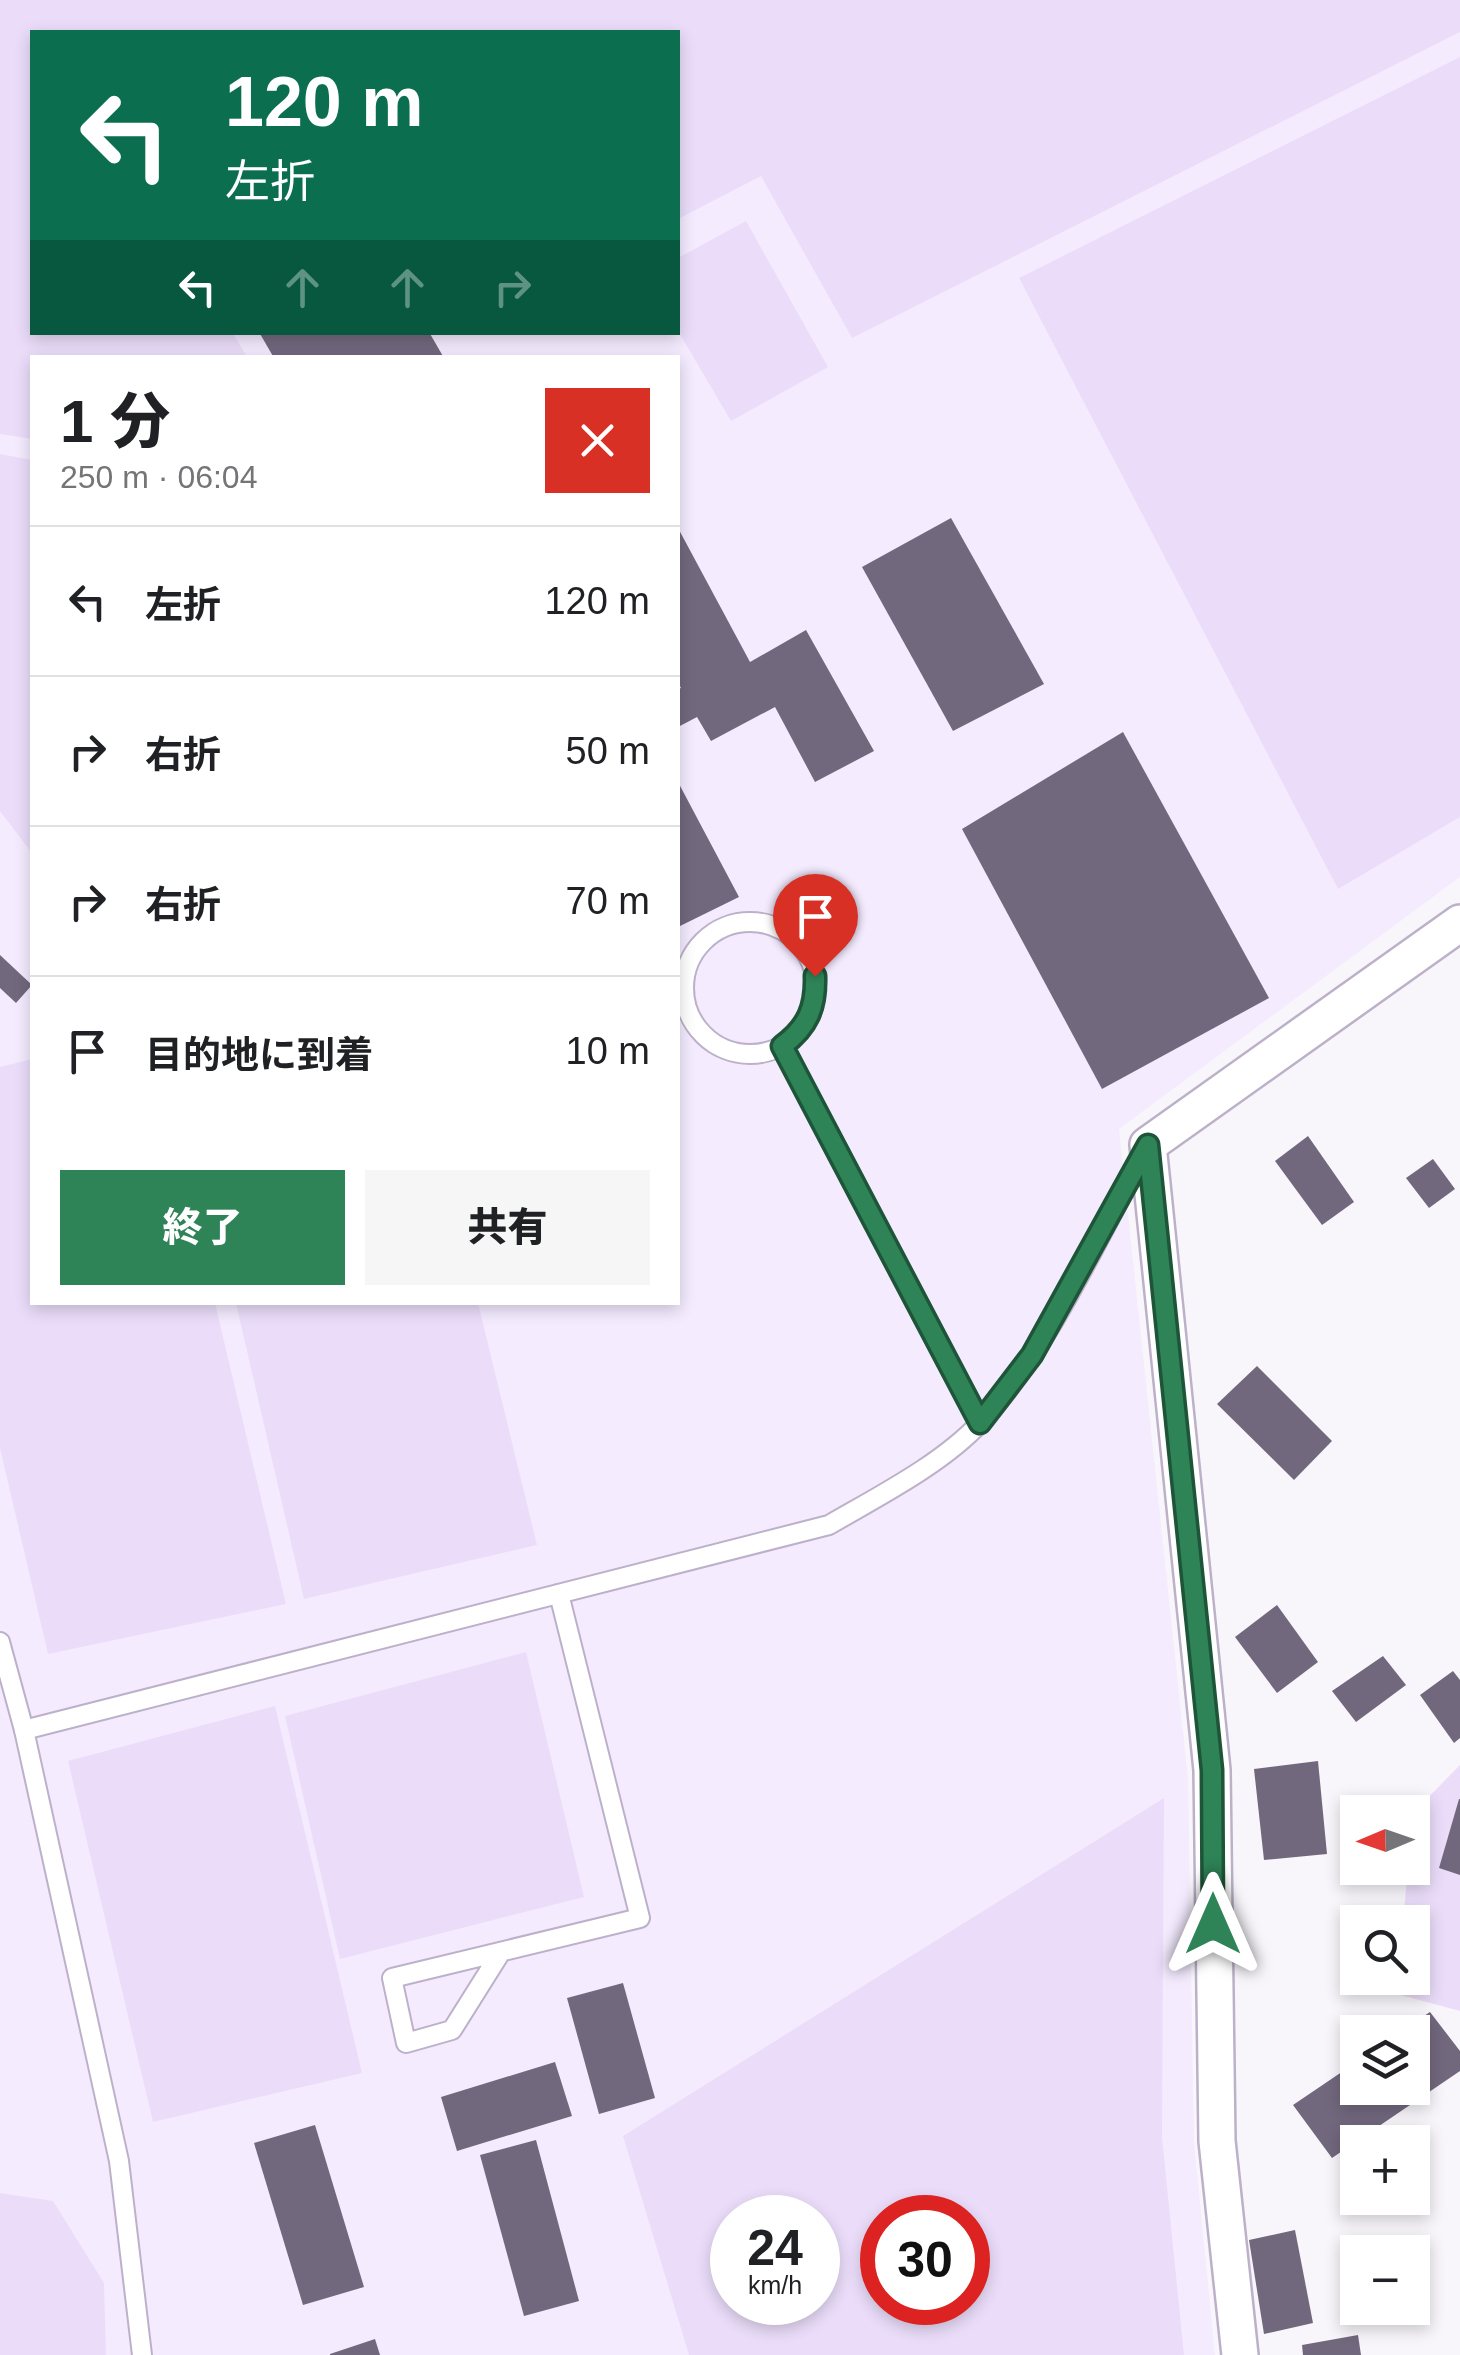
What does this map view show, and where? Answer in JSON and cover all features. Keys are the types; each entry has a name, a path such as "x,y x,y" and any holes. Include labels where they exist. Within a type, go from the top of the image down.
{"street":[{"path":"1240,2355 1217,2141 1212,1770 1148,1145 1460,923"}],"lane":[{"path":"738,922 778,927 795,939 808,956 815,976 813,1006 798,1034 782,1046 760,1054 737,1053 716,1045 698,1030 688,1009 684,987 688,964 700,944 717,930 738,922"},
{"path":"782,1046 980,1423"},
{"path":"24,1730 830,1525 910,1478 980,1423 1032,1355 1148,1145"},
{"path":"501,1952 452,2030 406,2043 392,1978 640,1918 560,1594"},
{"path":"0,1642 24,1730 119,2161 142,2355"}],"shaded area":[{"path":"0,0 1460,0 1460,877 1119,1129 1188,1778 1194,2142 1215,2355 0,2355"},
{"path":"0,0 1460,0 1460,32 852,338 761,176 680,218 680,30 30,30 30,335 234,335 246,355 30,355 30,439 0,434"},
{"path":"1460,57 1460,817 1338,889 1019,278"},
{"path":"746,221 828,367 731,421 680,334 680,257"},
{"path":"0,454 30,460 30,850 0,811"},
{"path":"30,1060 30,1305 215,1305 286,1604 48,1654 0,1448 0,1067"},
{"path":"236,1305 478,1305 537,1545 304,1599"},
{"path":"526,1652 584,1897 340,1959 285,1716"},
{"path":"275,1706 362,2073 153,2122 68,1761"},
{"path":"1460,1765 1460,2011 1401,1995 1430,1995 1430,1905 1405,1905 1406,1885 1430,1885 1430,1796"},
{"path":"1164,1798 1162,2137 1184,2355 689,2355 623,2136"},
{"path":"0,2193 53,2201 104,2283 106,2355 0,2355"}],"building":[{"path":"261,335 431,335 442,355 272,355"},
{"path":"951,518 1044,684 953,731 862,567"},
{"path":"680,532 750,662 806,630 874,751 815,782 775,707 711,741 697,717 680,726"},
{"path":"1123,732 1269,998 1102,1089 962,829"},
{"path":"680,786 739,897 680,926"},
{"path":"0,955 30,987 16,1003 0,988"},
{"path":"1308,1136 1354,1202 1322,1225 1275,1161"},
{"path":"1433,1159 1455,1189 1429,1208 1406,1178"},
{"path":"1257,1366 1332,1441 1294,1480 1217,1404"},
{"path":"1277,1605 1318,1662 1277,1693 1235,1637"},
{"path":"1383,1656 1406,1685 1356,1722 1332,1691"},
{"path":"1453,1671 1460,1680 1460,1738 1454,1743 1420,1695"},
{"path":"1318,1761 1327,1854 1264,1860 1254,1769"},
{"path":"1460,1799 1460,1875 1439,1868"},
{"path":"623,1983 655,2098 599,2114 567,1998"},
{"path":"1430,2012 1460,2051 1460,2071 1430,2091 1430,2015 1426,2015"},
{"path":"555,2062 572,2116 457,2151 441,2097"},
{"path":"1340,2073 1340,2105 1410,2105 1381,2125 1340,2125 1340,2153 1332,2158 1293,2105"},
{"path":"315,2125 364,2287 303,2305 254,2143"},
{"path":"536,2140 579,2301 524,2316 480,2155"},
{"path":"1295,2230 1313,2323 1264,2334 1249,2240"},
{"path":"1358,2335 1361,2355 1303,2355 1302,2345"},
{"path":"375,2339 380,2355 330,2355 330,2354"}],"route":[{"path":"815,976 816,996 810,1016 798,1034 782,1046 980,1423 1032,1355 1148,1145 1212,1770 1213,1924"}]}
